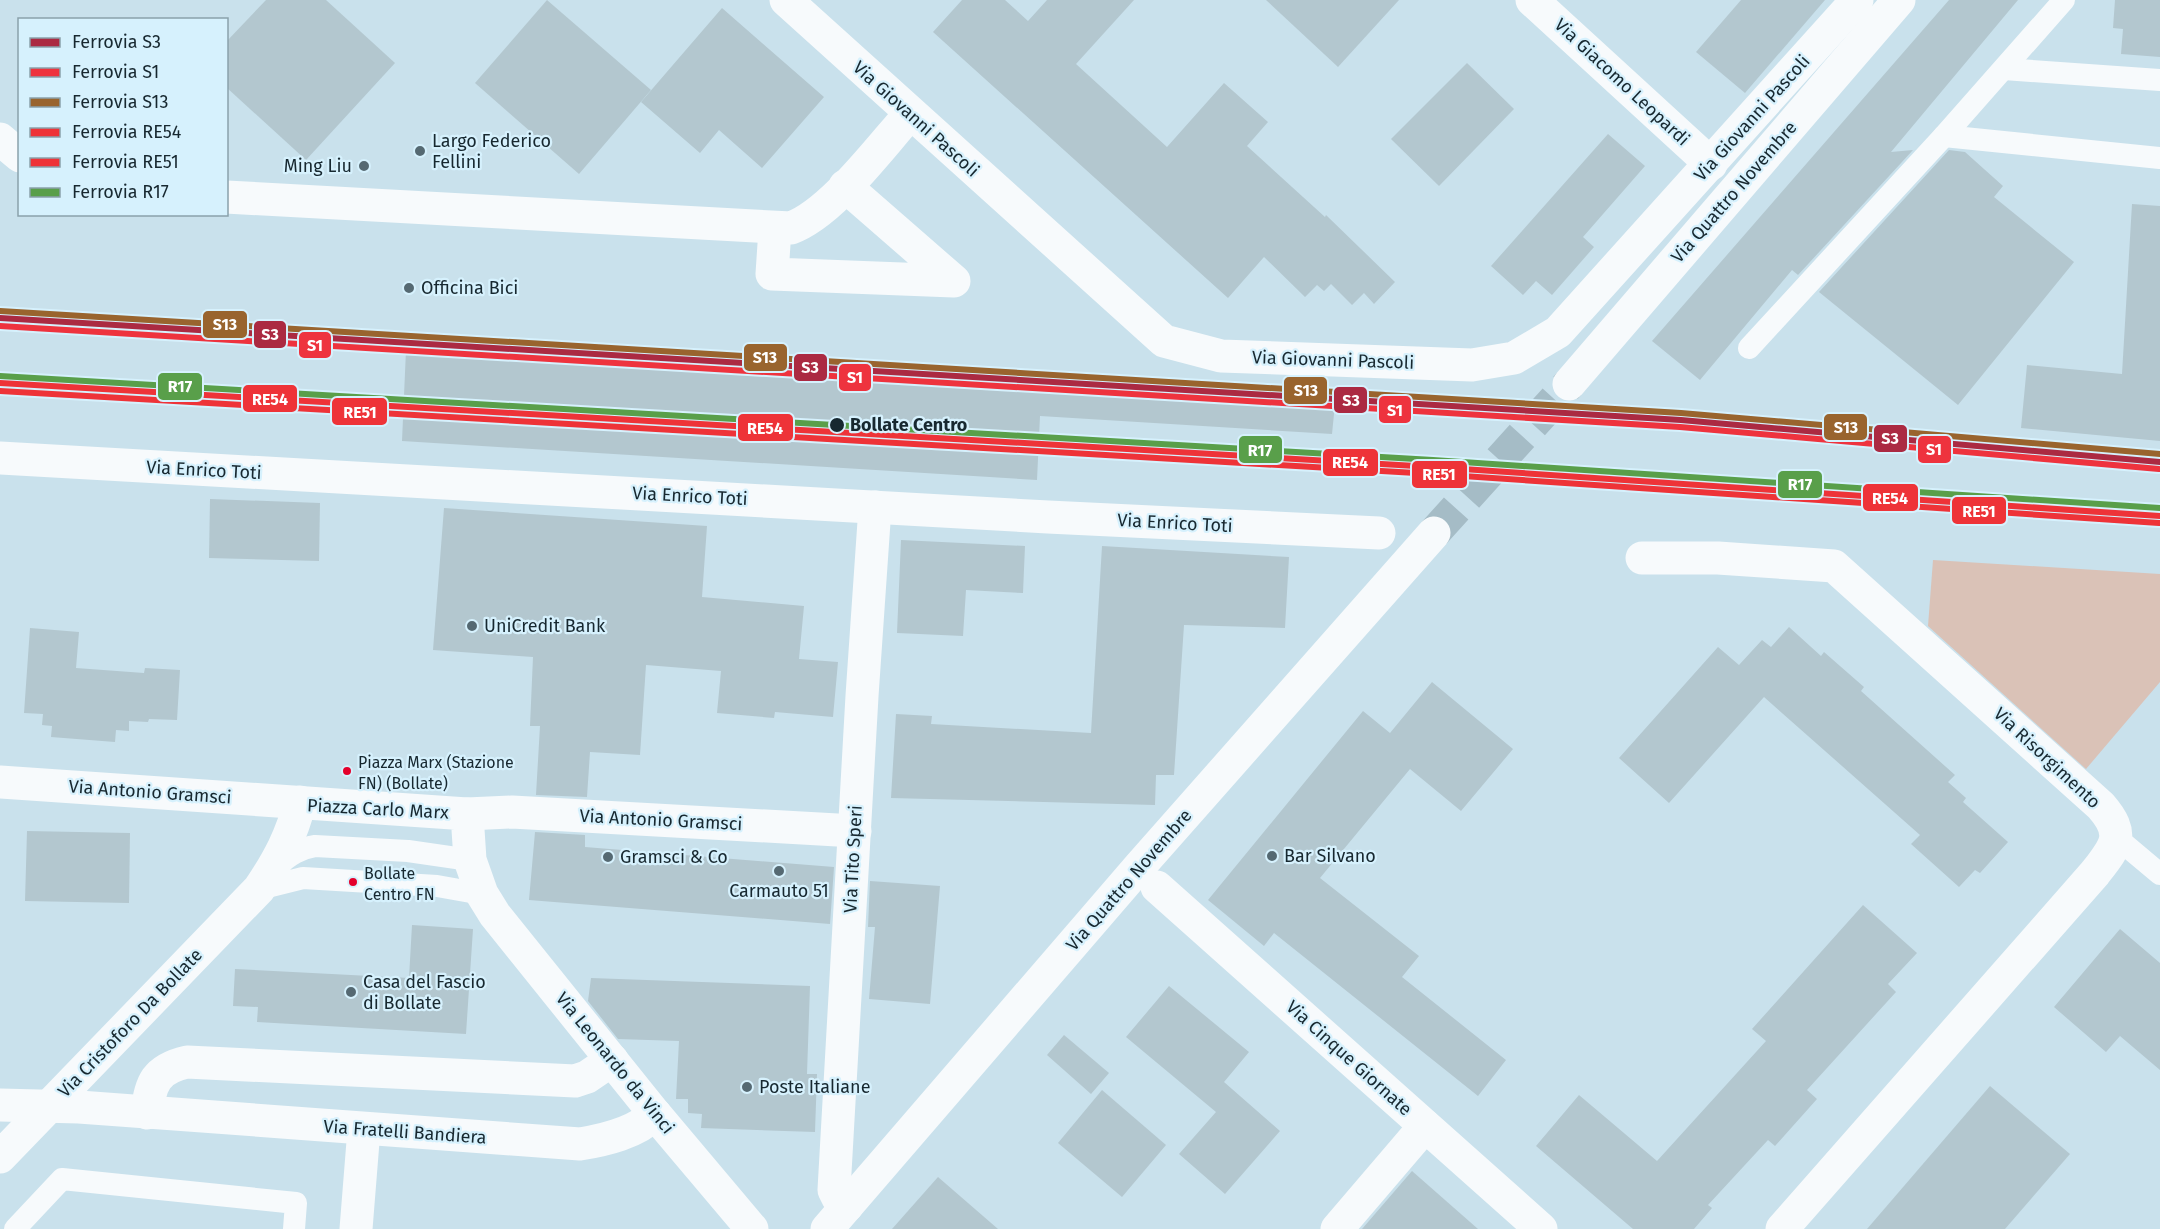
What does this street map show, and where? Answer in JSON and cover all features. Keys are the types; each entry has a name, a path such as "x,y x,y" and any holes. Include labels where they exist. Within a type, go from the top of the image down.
{"street":[{"name":"Via Giovanni Pascoli","path":"786,0 1164,341 1221,356 1472,365 1514,358 1558,332 1857,0"},
{"name":"Via Giacomo Leopardi","path":"1532,0 1711,164"},
{"name":"Via Quattro Novembre","path":"1569,384 1899,0"},
{"path":"228,197 776,229 791,228 806,223 846,186 910,114"},
{"path":"0,139 18,154"},
{"path":"776,229 772,274 954,281 846,186"},
{"name":"Via Enrico Toti","path":"0,458 1379,533"},
{"name":"Via Tito Speri","path":"837,1217 838,1198 834,1190 875,507"},
{"name":"Via Quattro Novembre","path":"837,1217 1139,867 1434,534"},
{"name":"Via Risorgimento","path":"1642,558 1718,558 1834,566 1889,613 2101,807 2112,820 2117,838"},
{"name":"Via Antonio Gramsci","path":"0,782 300,802"},
{"name":"Piazza Carlo Marx","path":"266,879 294,825 300,802 467,814 470,860 482,894"},
{"name":"Via Antonio Gramsci","path":"467,814 512,812 855,831"},
{"path":"1782,1229 2096,873 2111,852 2117,838"},
{"name":"Via Cristoforo Da Bollate","path":"0,1157 266,879"},
{"name":"Via Cinque Giornate","path":"1157,887 1541,1229"},
{"name":"Via Leonardo da Vinci","path":"482,894 495,915 655,1114 752,1229"},
{"path":"147,1113 150,1090 154,1082 163,1071 187,1062 575,1081 587,1077 612,1060"},
{"name":"Via Fratelli Bandiera","path":"0,1105 49,1106 580,1144 601,1141 626,1132 655,1114"},
{"path":"1337,1229 1425,1126"},
{"path":"356,1229 364,1129"}],"lane":[{"path":"1749,348 1944,136 2064,0"},
{"path":"2004,69 2160,80"},
{"path":"1944,136 2160,158"},
{"path":"2117,838 2160,874"},
{"path":"266,879 290,855 306,847 315,846 408,851 470,860"},
{"path":"266,879 303,878 437,886 482,894"},
{"path":"15,1229 62,1179 296,1203 294,1229"}],"shaded area":[{"path":"1933,560 2160,574 2160,682 2086,769 1928,626"}],"building":[{"path":"266,0 326,0 395,63 306,160 228,89 228,40"},
{"path":"547,0 651,90 579,174 475,83"},
{"path":"962,0 1005,0 1028,21 1047,0 1134,0 1076,64 1167,147 1224,83 1268,122 1247,146 1325,217 1326,215 1395,282 1374,304 1364,293 1352,305 1331,284 1324,291 1317,285 1305,297 1264,257 1228,298 933,32"},
{"path":"1266,0 1399,0 1338,67"},
{"path":"1741,0 1825,0 1745,93 1696,52"},
{"path":"1949,0 2018,0 1891,152 1913,150 1798,275 1792,270 1700,380 1652,341"},
{"path":"2115,0 2160,0 2160,57 2121,54 2123,29 2113,28"},
{"path":"722,8 824,97 762,168 719,130 700,153 641,102"},
{"path":"1467,63 1514,109 1439,186 1391,139"},
{"path":"1608,134 1645,166 1583,237 1594,247 1552,295 1536,281 1523,295 1491,266"},
{"path":"1949,150 1965,152 2003,186 1994,197 2074,262 1958,405 1819,292"},
{"path":"2132,204 2160,206 2160,441 2021,428 2027,365 2122,374"},
{"path":"406,350 1335,404 1332,434 1040,416 1037,480 402,441"},
{"path":"210,499 320,503 319,561 209,558"},
{"path":"444,508 707,526 702,597 804,606 799,659 838,662 833,717 775,712 774,718 717,713 721,671 646,665 640,755 590,752 587,797 536,795 540,726 530,726 533,657 433,650"},
{"path":"901,540 1025,546 1023,593 966,590 963,636 897,633"},
{"path":"1102,546 1289,557 1285,628 1184,625 1174,775 1156,775 1155,805 891,798 896,714 932,716 931,724 1091,733"},
{"path":"1789,627 1821,656 1824,652 1864,687 1861,691 1955,775 1948,782 1966,798 1963,802 2008,842 1980,873 1975,870 1959,887 1911,844 1920,835 1764,697 1669,803 1619,758 1718,647 1739,665 1762,640 1771,647"},
{"path":"30,628 79,632 76,668 144,673 145,668 180,670 177,720 129,721 129,731 116,730 115,742 51,737 52,726 42,725 43,714 24,713"},
{"path":"1432,682 1513,749 1461,811 1410,769 1320,878 1419,956 1402,977 1506,1060 1478,1096 1274,933 1264,946 1208,900 1363,711 1390,733"},
{"path":"27,831 130,833 129,903 25,901"},
{"path":"535,832 585,835 585,847 834,867 830,924 529,900"},
{"path":"870,881 940,886 930,1004 869,999 875,927 868,927"},
{"path":"1863,905 1917,953 1888,984 1896,992 1807,1090 1817,1099 1775,1146 1768,1140 1708,1205 1712,1208 1694,1229 1633,1229 1536,1146 1579,1095 1657,1161 1766,1041 1752,1029"},
{"name":"Casa del Fascio di Bollate","path":"412,925 473,929 466,1034 257,1022 258,1007 233,1006 235,969 409,978"},
{"path":"2120,929 2160,963 2160,1070 2120,1036 2106,1052 2054,1007"},
{"path":"591,978 810,986 807,1074 817,1074 815,1132 701,1128 702,1114 688,1113 688,1099 676,1099 679,1041 618,1039 588,1001"},
{"path":"1169,986 1249,1052 1224,1082 1280,1131 1225,1194 1179,1154 1216,1112 1126,1037"},
{"path":"1064,1035 1109,1073 1091,1094 1047,1055"},
{"path":"1990,1086 2070,1154 2005,1229 1867,1229"},
{"path":"1102,1090 1166,1145 1122,1197 1058,1143"},
{"path":"1412,1171 1478,1229 1362,1229"},
{"path":"938,1177 998,1229 892,1229"}],"tunnel":[{"path":"1434,533 1569,384"}],"rail line":[{"name":"S13","path":"0,311 1681,413 2160,454"},
{"name":"S3","path":"0,318 1681,420 2160,462"},
{"name":"S1","path":"0,326 1680,427 2159,469"},
{"name":"R17","path":"0,376 1433,460 2160,508"},
{"name":"RE54","path":"0,383 1433,467 2160,516"},
{"name":"RE51","path":"0,391 1433,474 2159,523"}],"place":[{"name":"Largo Federico Fellini","path":"420,151"},
{"name":"Ming Liu","path":"364,166"},
{"name":"Officina Bici","path":"409,288"},
{"name":"Bollate Centro","path":"837,425"},
{"name":"UniCredit Bank","path":"472,626"},
{"name":"Piazza Marx (Stazione FN) (Bollate)","path":"347,771"},
{"name":"Bar Silvano","path":"1272,856"},
{"name":"Gramsci & Co","path":"608,857"},
{"name":"Carmauto 51","path":"779,871"},
{"name":"Bollate Centro FN","path":"353,882"},
{"name":"Casa del Fascio di Bollate","path":"351,992"},
{"name":"Poste Italiane","path":"747,1087"}]}
